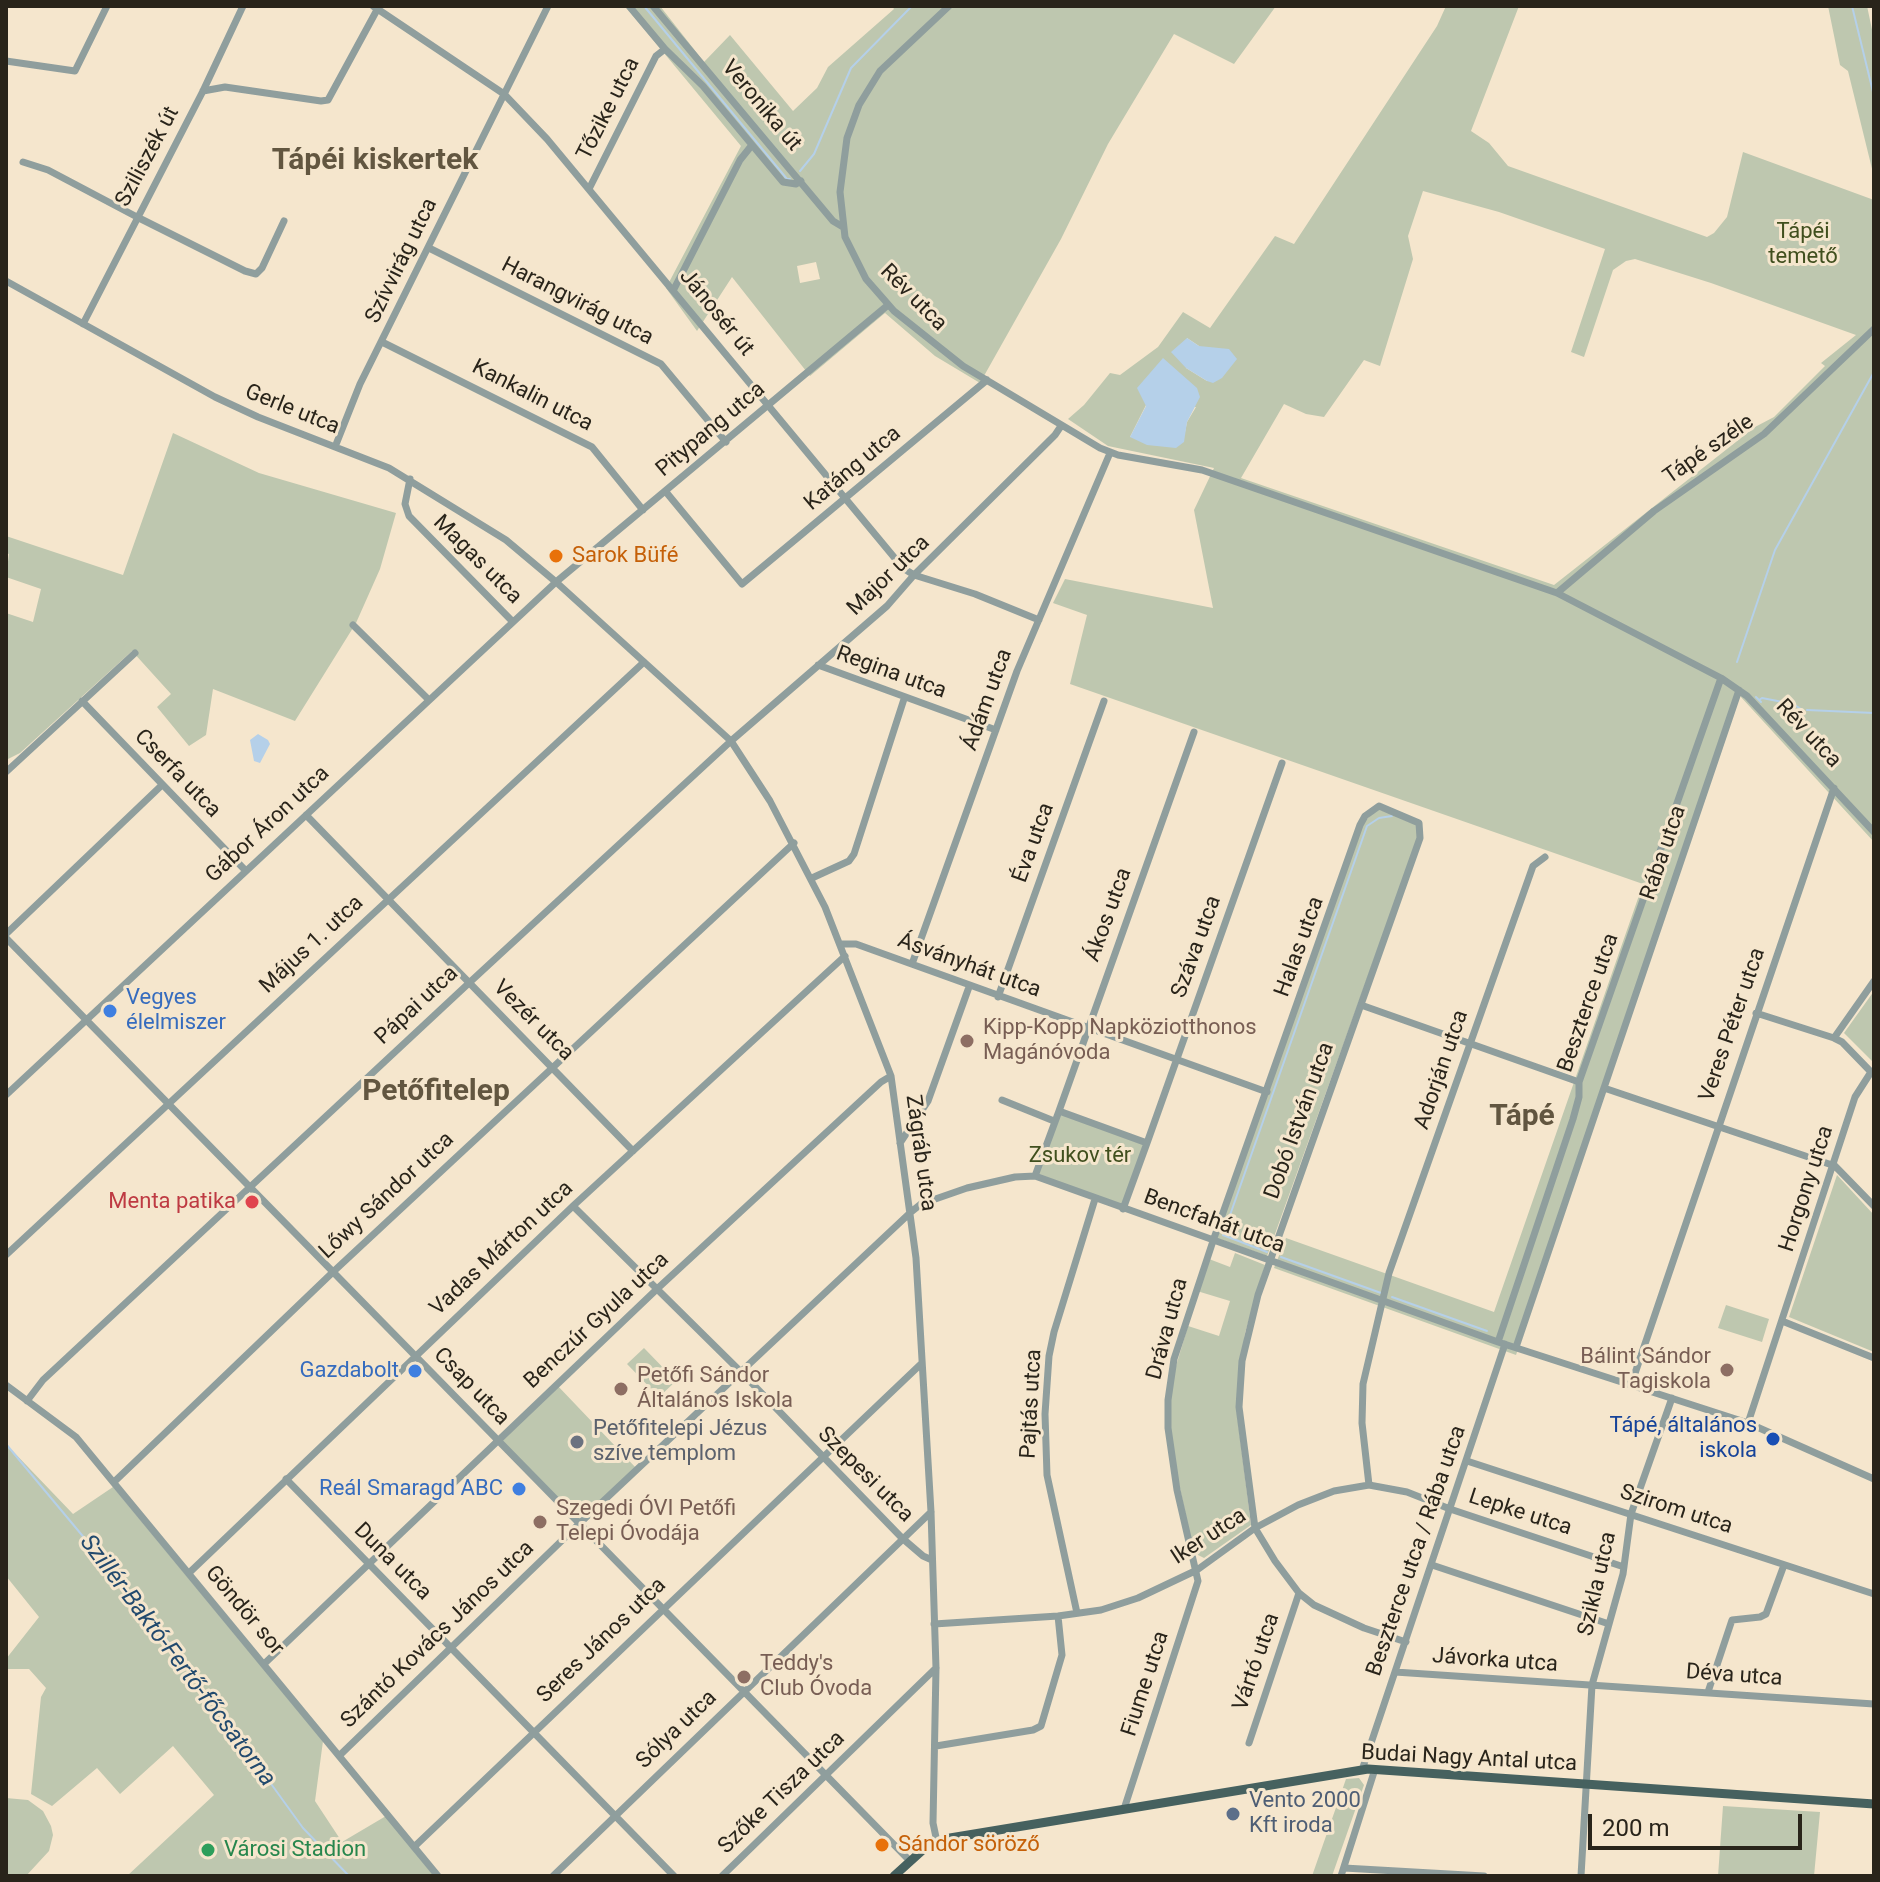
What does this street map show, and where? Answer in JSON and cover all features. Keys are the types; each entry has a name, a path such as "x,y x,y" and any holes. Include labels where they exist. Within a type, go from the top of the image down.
{"main road":[{"name":"Budai Nagy Antal utca","path":"894,1876 925,1848 937,1842 1375,1769 1874,1804"}],"street":[{"path":"6,61 75,71 107,6"},
{"name":"Sziliszék út","path":"83,324 203,91 243,6"},
{"name":"Szívvirág utca","path":"335,447 360,384 548,6"},
{"path":"629,6 665,49 703,86 783,182 789,185 801,181"},
{"name":"Veronika út","path":"653,6 833,221 843,227"},
{"name":"Rév utca","path":"949,6 888,61 873,81 859,105 844,155 840,192 843,227 860,269 888,305 944,353 1110,453 1202,470 1557,593 1721,678 1739,690 1874,832"},
{"path":"203,91 225,87 328,100 377,7"},
{"name":"Jánosér út","path":"377,7 504,94 674,289 903,568 914,575 975,594 1039,620"},
{"name":"Tőzike utca","path":"589,189 656,56 665,49"},
{"path":"674,289 740,160 752,145"},
{"path":"23,162 48,170 256,274 262,268 284,221"},
{"name":"Harangvirág utca","path":"429,248 661,364 726,442"},
{"name":"Gerle utca","path":"6,281 215,397 410,479 506,540 556,582"},
{"name":"Pitypang utca","path":"556,582 888,305"},
{"name":"Tápé széle","path":"1557,593 1654,511 1764,434 1874,329"},
{"name":"Kankalin utca","path":"382,342 592,447 643,510"},
{"name":"Katáng utca","path":"666,492 742,584 987,380"},
{"name":"Major utca","path":"731,741 887,606 1061,426"},
{"name":"Ádám utca","path":"912,964 1017,671 1110,453"},
{"name":"Magas utca","path":"410,479 405,504 409,516 513,622"},
{"name":"Gábor Áron utca","path":"6,1095 556,582"},
{"name":"Zágráb utca","path":"556,582 731,741 749,766 812,878 891,1076 916,1258 931,1512 936,1668 933,1823 937,1842"},
{"path":"353,625 429,700"},
{"path":"8,768 135,653"},
{"name":"Május 1. utca","path":"6,1255 644,662"},
{"name":"Regina utca","path":"818,665 904,699 996,730"},
{"name":"Beszterce utca","path":"1502,1343 1573,1119 1579,1097 1579,1082 1721,678"},
{"name":"Rába utca","path":"1516,1347 1739,690"},
{"path":"812,878 849,861 854,854 904,699"},
{"name":"Cserfa utca","path":"82,701 245,870"},
{"name":"Éva utca","path":"998,997 1104,701"},
{"name":"Ákos utca","path":"1059,1111 1194,732"},
{"name":"Pápai utca","path":"27,1401 43,1380 731,741"},
{"name":"Száva utca","path":"1147,1143 1282,763"},
{"path":"6,936 162,785"},
{"name":"Veres Péter utca","path":"1631,1385 1834,788"},
{"name":"Halas utca","path":"1213,1241 1360,825 1365,816 1379,806 1419,823"},
{"name":"Vezér utca","path":"306,815 633,1151"},
{"name":"Dobó István utca","path":"1406,1642 1314,1605 1299,1593 1275,1561 1255,1528 1239,1407 1248,1330 1269,1262 1420,838 1419,823"},
{"name":"Lőwy Sándor utca","path":"114,1482 552,1066 794,843"},
{"name":"Adorján utca","path":"1369,1485 1362,1423 1363,1384 1389,1273 1533,866 1545,857"},
{"name":"Csap utca","path":"6,936 910,1861"},
{"name":"Ásványhát utca","path":"840,944 856,944 1267,1092"},
{"name":"Vadas Márton utca","path":"189,1573 573,1206 845,956"},
{"path":"1834,1038 1874,981"},
{"path":"900,1143 928,1101 969,987"},
{"path":"1361,1005 1579,1082"},
{"path":"1756,1013 1842,1042 1872,1073"},
{"name":"Horgony utca","path":"1748,1423 1835,1166 1855,1097 1872,1073"},
{"name":"Benczúr Gyula utca","path":"264,1664 657,1289 891,1076"},
{"path":"1604,1088 1835,1166 1874,1206"},
{"path":"1002,1100 1054,1121"},
{"path":"1035,1176 1059,1111 1147,1143 1123,1209"},
{"name":"Bencfahát utca","path":"911,1212 921,1204 967,1188 1004,1179 1035,1176 1502,1343 1748,1423 1874,1479"},
{"name":"Pajtás utca","path":"1077,1613 1047,1475 1045,1414 1054,1332 1095,1199"},
{"name":"Szepesi utca","path":"573,1206 741,1372 820,1457 902,1538 932,1560"},
{"name":"Szántó Kovács János utca","path":"340,1755 580,1523 911,1212"},
{"name":"Dráva utca","path":"1197,1570 1173,1468 1168,1400 1177,1347 1213,1241"},
{"path":"1782,1321 1874,1358"},
{"name":"Beszterce utca / Rába utca","path":"1362,1770 1467,1461 1502,1343"},
{"name":"Seres János utca","path":"414,1847 922,1363"},
{"name":"Göndör sor","path":"6,1385 76,1437 438,1876"},
{"name":"Szikla utca","path":"1581,1876 1592,1685 1624,1567 1631,1514 1672,1398"},
{"name":"Szirom utca","path":"1467,1461 1874,1594"},
{"name":"Duna utca","path":"286,1479 674,1876"},
{"name":"Iker utca","path":"934,1624 1101,1610 1138,1598 1197,1570 1255,1528 1314,1498 1369,1485 1407,1492 1450,1509"},
{"name":"Lepke utca","path":"1450,1509 1624,1567"},
{"name":"Sólya utca","path":"553,1876 931,1512"},
{"path":"1432,1565 1609,1624"},
{"path":"1708,1692 1732,1620 1766,1614 1784,1565"},
{"name":"Fiume utca","path":"1124,1809 1198,1581 1197,1570"},
{"name":"Vártó utca","path":"1249,1743 1299,1593"},
{"path":"936,1746 1033,1730 1041,1726 1062,1655 1058,1616"},
{"name":"Szőke Tisza utca","path":"722,1876 936,1668"},
{"name":"Jávorka utca","path":"1395,1672 1592,1685"},
{"name":"Déva utca","path":"1592,1685 1874,1704"},
{"path":"1375,1769 1342,1872 1484,1876"}],"green space":[{"path":"625,6 660,6 704,62 730,35 793,111 817,88 828,67 894,9 892,6 1276,6 1234,64 1174,34 1108,144 1061,239 980,383 935,356 885,313 810,376 732,277 697,331 666,288 741,146","holes":["816,262 820,279 800,283 797,266"]},
{"name":"Tápéi temető","path":"1446,6 1519,6 1471,131 1489,143 1508,166 1707,237 1727,217 1743,152 1874,200 1874,842 1740,696 1516,1355 1274,1268 1286,1238 1494,1312 1643,884 1070,684 1087,615 1053,603 1065,579 1213,608 1194,510 1214,468 1108,446 1068,419 1110,373 1120,375 1158,347 1183,312 1210,328 1275,236 1294,244 1437,26","holes":["1423,191 1499,212 1605,249 1571,352 1584,357 1613,270 1635,259 1856,335 1821,363 1825,366 1774,417 1755,427 1554,585 1241,478 1284,404 1306,414 1324,417 1364,360 1380,366 1413,259 1408,236","1187,338 1199,346 1207,381 1186,368","1146,405 1196,407 1185,432 1130,437"]},
{"path":"1828,6 1867,6 1874,39 1874,177 1848,71 1840,65"},
{"path":"173,433 259,473 396,513 380,569 356,623 295,721 213,689 206,735 189,746 157,707 171,694 132,651 20,753 6,760 6,613 33,622 41,589 6,577 9,554 6,553 6,536 123,575"},
{"path":"1377,809 1412,821 1417,825 1417,840 1267,1256 1217,1238 1362,824"},
{"path":"1874,991 1874,1063 1844,1033"},
{"name":"Zsukov tér","path":"1059,1111 1147,1143 1123,1209 1035,1176"},
{"path":"1837,1175 1874,1215 1874,1352 1789,1317"},
{"path":"1235,1253 1265,1265 1245,1333 1236,1406 1251,1525 1204,1558 1193,1546 1176,1470 1171,1432 1173,1376 1188,1326 1219,1336 1230,1301 1197,1291 1209,1259 1230,1267"},
{"path":"1726,1305 1769,1319 1762,1342 1718,1328"},
{"path":"644,1348 676,1381 659,1397 627,1364"},
{"path":"556,1384 637,1469 580,1523 497,1440"},
{"path":"6,1444 73,1514 113,1487 323,1741 315,1801 342,1842 386,1816 434,1876 127,1876 214,1795 173,1746 120,1794 97,1768 52,1806 31,1794 41,1697 46,1688 29,1669 6,1669 6,1659 39,1617 6,1576"},
{"path":"1359,1778 1364,1785 1332,1876 1312,1876 1346,1779"},
{"path":"6,1798 28,1800 43,1811 51,1826 53,1835 49,1851 26,1876 6,1876"},
{"path":"1723,1806 1820,1812 1814,1876 1718,1876"}],"water":[{"path":"1187,338 1199,346 1229,349 1237,359 1222,378 1213,383 1207,381 1186,368 1171,352"},
{"path":"1163,358 1197,388 1200,397 1187,422 1184,442 1176,448 1147,445 1130,437 1146,406 1137,388"},
{"path":"258,734 270,744 260,763 254,761 250,740"}],"waterway":[{"path":"644,6 790,179"},
{"path":"800,171 814,154 851,68 912,6"},
{"path":"1852,6 1874,96"},
{"path":"1737,662 1775,550 1874,372"},
{"path":"1756,697 1761,702"},
{"path":"1759,700 1793,704 1801,709"},
{"path":"1807,710 1874,713"},
{"path":"1223,1235 1367,826 1379,818 1392,816"},
{"path":"1223,1235 1267,1252"},
{"path":"1281,1257 1381,1293"},
{"path":"1392,1297 1487,1331"},
{"name":"Szillér-Baktó-Fertő-főcsatorna","path":"6,1444 151,1618 303,1828 349,1876"}],"place":[{"name":"Sarok Büfé","path":"556,556"},
{"name":"Vegyes élelmiszer","path":"110,1011"},
{"name":"Kipp-Kopp Napköziotthonos Magánóvoda","path":"967,1041"},
{"name":"Menta patika","path":"252,1202"},
{"name":"Bálint Sándor Tagiskola","path":"1727,1370"},
{"name":"Gazdabolt","path":"415,1371"},
{"name":"Petőfi Sándor Általános Iskola","path":"621,1389"},
{"name":"Tápé, általános iskola","path":"1773,1439"},
{"name":"Petőfitelepi Jézus szíve templom","path":"577,1442"},
{"name":"Reál Smaragd ABC","path":"519,1489"},
{"name":"Szegedi ÓVI Petőfi Telepi Óvodája","path":"540,1522"},
{"name":"Teddy's Club Óvoda","path":"744,1677"},
{"name":"Vento 2000 Kft iroda","path":"1233,1814"},
{"name":"Sándor söröző","path":"882,1845"},
{"name":"Városi Stadion","path":"208,1850"}],"district":[{"name":"Tápéi kiskertek","path":"375,161"},
{"name":"Petőfitelep","path":"436,1092"},
{"name":"Tápé","path":"1522,1117"}]}
